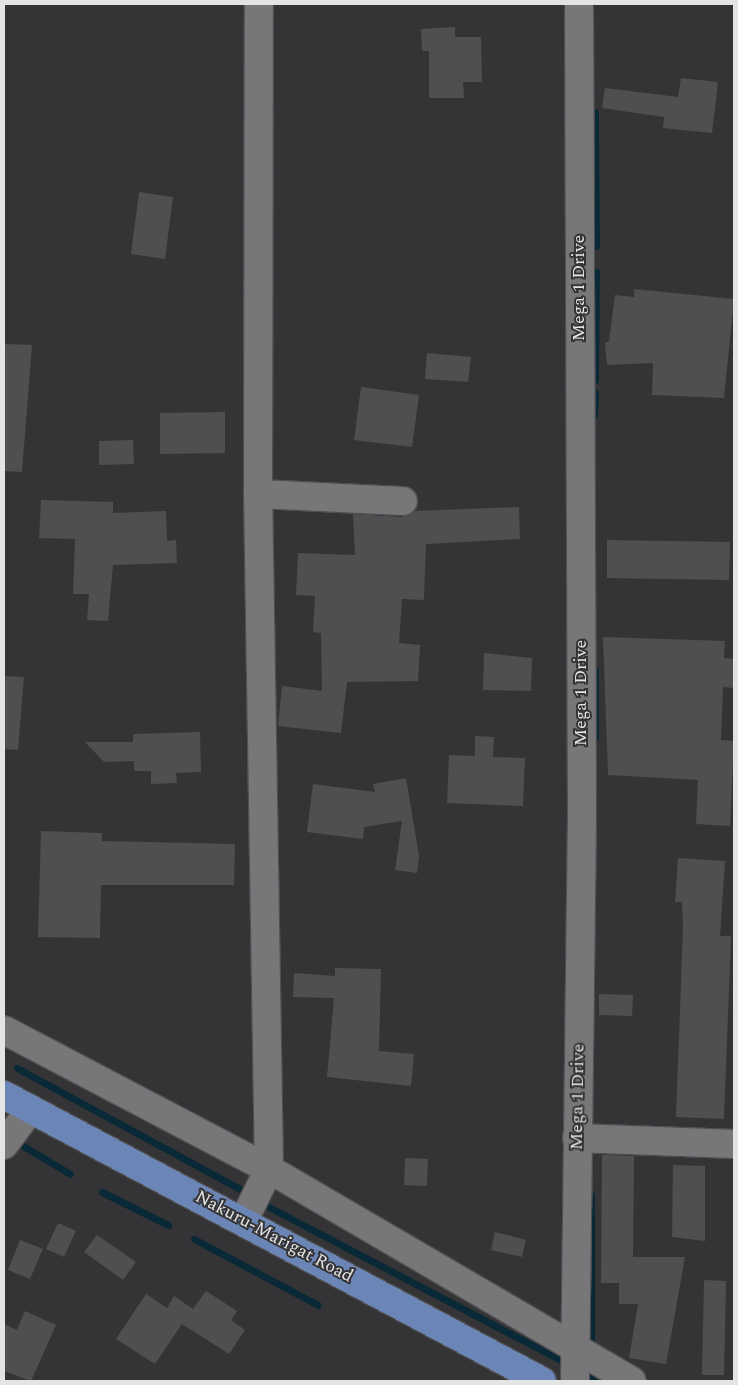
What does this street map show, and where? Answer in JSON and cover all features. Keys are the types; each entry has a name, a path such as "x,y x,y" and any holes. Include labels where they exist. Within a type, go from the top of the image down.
{"main road":[{"name":"Nakuru-Marigat Road","path":"4,1095 244,1220 542,1381"}],"street":[{"path":"244,1220 269,1169 258,494 259,4"},
{"name":"Mega 1 Drive","path":"575,1381 582,813 579,4"},
{"path":"258,494 403,501"},
{"path":"4,1030 269,1169 574,1349 632,1381"},
{"path":"4,1144 30,1110"},
{"path":"577,1138 734,1144"}],"building":[{"path":"455,27 455,37 481,37 482,82 463,82 464,98 429,98 429,51 422,51 421,29"},
{"path":"681,78 718,82 712,133 663,128 664,117 602,108 605,88 678,97"},
{"path":"139,192 173,197 165,259 131,254"},
{"path":"634,289 734,299 724,398 652,395 653,363 607,365 605,342 609,342 615,295 634,297"},
{"path":"4,344 32,345 22,472 4,471"},
{"path":"427,353 471,357 468,382 425,379"},
{"path":"361,387 419,395 412,447 354,440"},
{"path":"225,412 225,453 160,454 160,413"},
{"path":"133,440 134,464 99,465 99,441"},
{"path":"41,500 113,502 113,513 166,511 167,541 176,540 177,563 113,565 108,621 87,620 89,594 73,594 75,539 39,538"},
{"path":"519,507 520,539 426,544 424,600 402,599 399,643 420,645 418,681 347,682 341,733 278,726 282,686 322,691 321,633 313,632 315,596 296,595 298,553 355,555 353,514 402,517 415,511"},
{"path":"607,540 730,542 729,580 607,578"},
{"path":"603,637 725,641 724,658 734,659 734,688 723,687 721,740 734,741 730,826 696,824 698,780 608,775"},
{"path":"484,653 532,658 531,691 483,690"},
{"path":"4,676 24,677 18,750 4,749"},
{"path":"200,732 201,772 176,773 177,783 151,784 151,771 134,771 134,761 104,762 85,742 133,742 133,734"},
{"path":"475,736 494,737 493,757 525,758 523,806 447,803 449,755 475,756"},
{"path":"406,778 419,856 417,873 395,870 402,821 364,827 363,839 307,832 313,784 375,792 373,784"},
{"path":"41,831 102,833 102,841 235,844 234,885 101,885 100,938 38,937"},
{"path":"678,858 725,861 720,936 731,936 724,1119 676,1117 683,927 682,902 675,902"},
{"path":"335,968 381,969 379,1051 414,1054 411,1086 327,1077 334,998 293,997 294,973 335,976"},
{"path":"599,994 633,995 632,1016 599,1015"},
{"path":"602,1155 634,1156 633,1257 685,1257 666,1364 629,1358 638,1304 619,1304 619,1283 601,1283"},
{"path":"405,1158 428,1159 427,1186 404,1185"},
{"path":"673,1165 705,1166 705,1241 672,1237"},
{"path":"58,1223 76,1231 64,1257 46,1249"},
{"path":"495,1232 526,1240 522,1257 491,1250"},
{"path":"97,1235 136,1262 123,1280 84,1252"},
{"path":"20,1240 43,1249 30,1279 8,1270"},
{"path":"704,1280 726,1281 724,1375 702,1375"},
{"path":"206,1291 237,1311 231,1320 245,1330 229,1354 182,1324 155,1364 116,1339 146,1294 167,1308 174,1296 193,1309"},
{"path":"25,1311 56,1325 31,1381 4,1371 4,1324 17,1330"}],"waterway":[{"path":"595,112 596,246"},
{"path":"595,380 596,272"},
{"path":"594,415 595,393"},
{"path":"595,670 595,737"},
{"path":"17,1068 242,1190"},
{"path":"20,1144 70,1174"},
{"path":"102,1192 168,1225"},
{"path":"591,1195 591,1344"},
{"path":"269,1207 559,1359"},
{"path":"194,1239 318,1305"},
{"path":"591,1364 591,1379 595,1381"}]}
